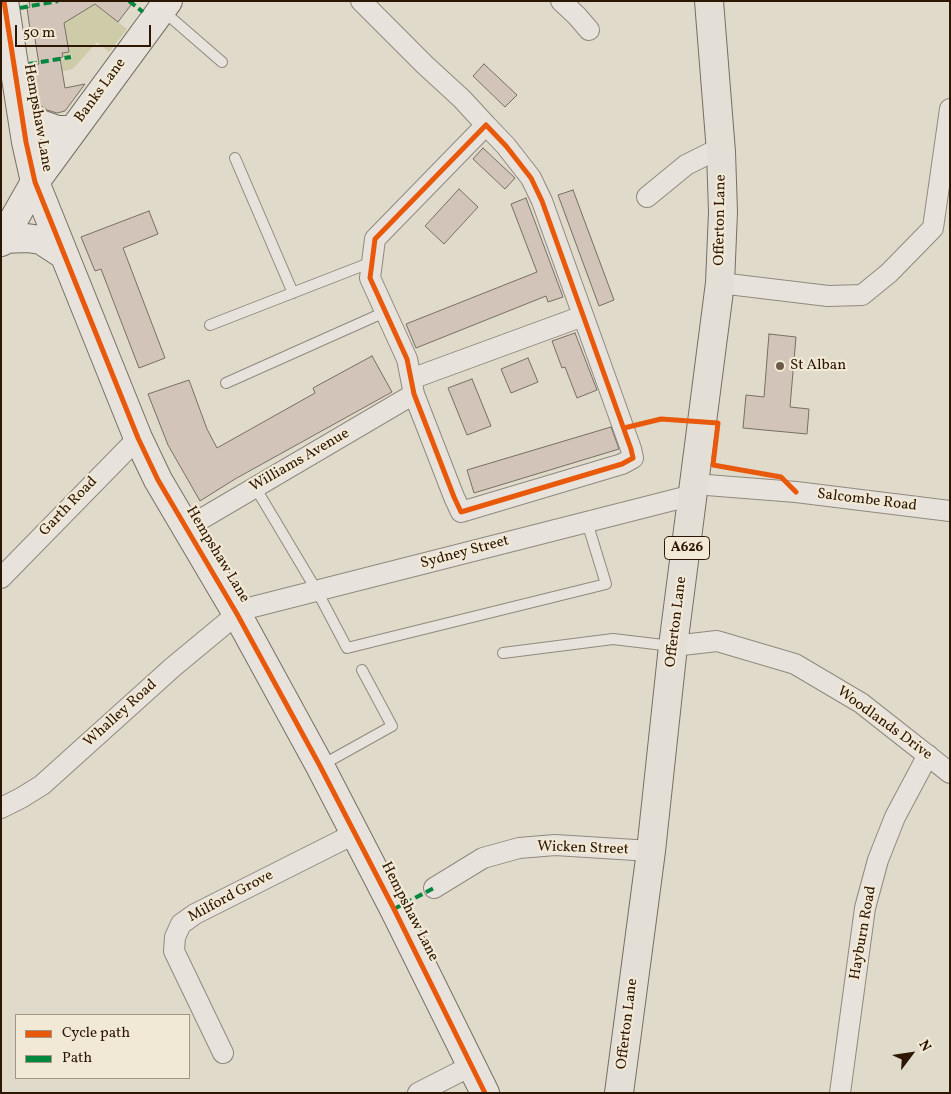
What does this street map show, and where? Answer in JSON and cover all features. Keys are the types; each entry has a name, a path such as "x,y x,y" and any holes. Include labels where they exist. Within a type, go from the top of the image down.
{"main road":[{"name":"Offerton Lane","path":"619,1093 651,851 673,646 720,283 723,212 721,152 709,1"}],"street":[{"name":"Hempshaw Lane","path":"4,1 26,142 36,182 138,438 158,480 237,614 320,766 394,909 485,1093"},
{"path":"361,1 462,99 506,146 531,178 542,201 633,458 622,464 462,512 454,497 413,386 407,359 370,278 375,240 486,125"},
{"path":"561,1 584,16"},
{"name":"Banks Lane","path":"2,240 36,182 72,130 165,5"},
{"path":"720,283 828,296 862,295 889,273 933,228 950,109"},
{"path":"22,112 40,124 57,130 72,130"},
{"path":"647,197 686,165 710,153 721,152"},
{"path":"2,240 27,238 41,240 64,255"},
{"name":"Williams Avenue","path":"186,528 255,487 413,386 583,316"},
{"name":"Garth Road","path":"1,578 138,438"},
{"name":"Salcombe Road","path":"694,490 796,492 950,511"},
{"name":"Sydney Street","path":"237,614 245,608 587,522 694,490"},
{"name":"Whalley Road","path":"1,808 42,785 237,614"},
{"name":"Woodlands Drive","path":"673,646 717,641 796,664 861,703 950,773"},
{"name":"Hayburn Road","path":"840,1093 865,908 878,860 892,826 928,755"},
{"name":"Milford Grove","path":"223,1053 174,951 175,937 181,924 195,914 354,834"},
{"name":"Wicken Street","path":"434,888 483,858 519,848 555,845 651,851"},
{"path":"418,1093 471,1066"}],"lane":[{"path":"165,5 222,62"},
{"path":"235,158 293,293"},
{"path":"210,324 372,262"},
{"path":"226,383 385,312"},
{"path":"255,487 317,591 347,648 606,584 587,522"},
{"path":"503,653 613,639 673,646"},
{"path":"320,766 392,726 362,670"}],"shaded area":[{"path":"93,3 127,29 109,52 97,42 73,69 58,72 57,68 62,67 61,60 72,58 72,55 63,57 62,53 69,52 59,32 66,31 64,23 90,7"}],"building":[{"path":"29,1 134,1 118,22 95,4 64,23 69,52 62,53 63,57 60,58 65,88 85,84 65,111 57,113 47,110 39,104 32,65 39,64 34,33 30,29 27,8 30,7"},
{"path":"484,64 517,95 505,107 473,76"},
{"path":"483,148 515,178 505,189 473,159"},
{"path":"459,189 478,207 444,244 425,226"},
{"path":"573,190 614,300 599,306 558,195"},
{"path":"526,198 563,297 548,302 546,296 416,348 406,324 537,272 511,204"},
{"path":"149,211 158,234 123,248 165,358 139,368 101,269 95,271 81,237"},
{"path":"575,333 597,390 577,398 565,367 562,368 552,341"},
{"name":"St Alban","path":"769,334 796,337 790,407 809,409 807,434 743,428 746,395 764,397"},
{"path":"372,356 392,392 235,479 200,501 168,445 148,394 189,380 207,429 217,448 315,393 313,388"},
{"path":"528,358 538,382 511,393 501,369"},
{"path":"472,379 491,426 467,435 448,388"},
{"path":"611,427 619,449 474,493 467,470"}],"marked path":[{"path":"20,8 58,1"},
{"path":"129,1 143,12"},
{"path":"29,64 71,57"},
{"path":"394,909 434,888"}],"cycle path":[{"path":"4,1 26,142 35,182 138,438 158,480 237,614 320,766 394,909 485,1093"},
{"path":"486,125 506,146 531,178 542,201 633,458 622,464 461,512 414,394 407,359 370,278 375,239 486,125"},
{"path":"624,428 661,419 718,423 713,465 781,477 796,492"}],"place":[{"name":"St Alban","path":"780,366"}]}
